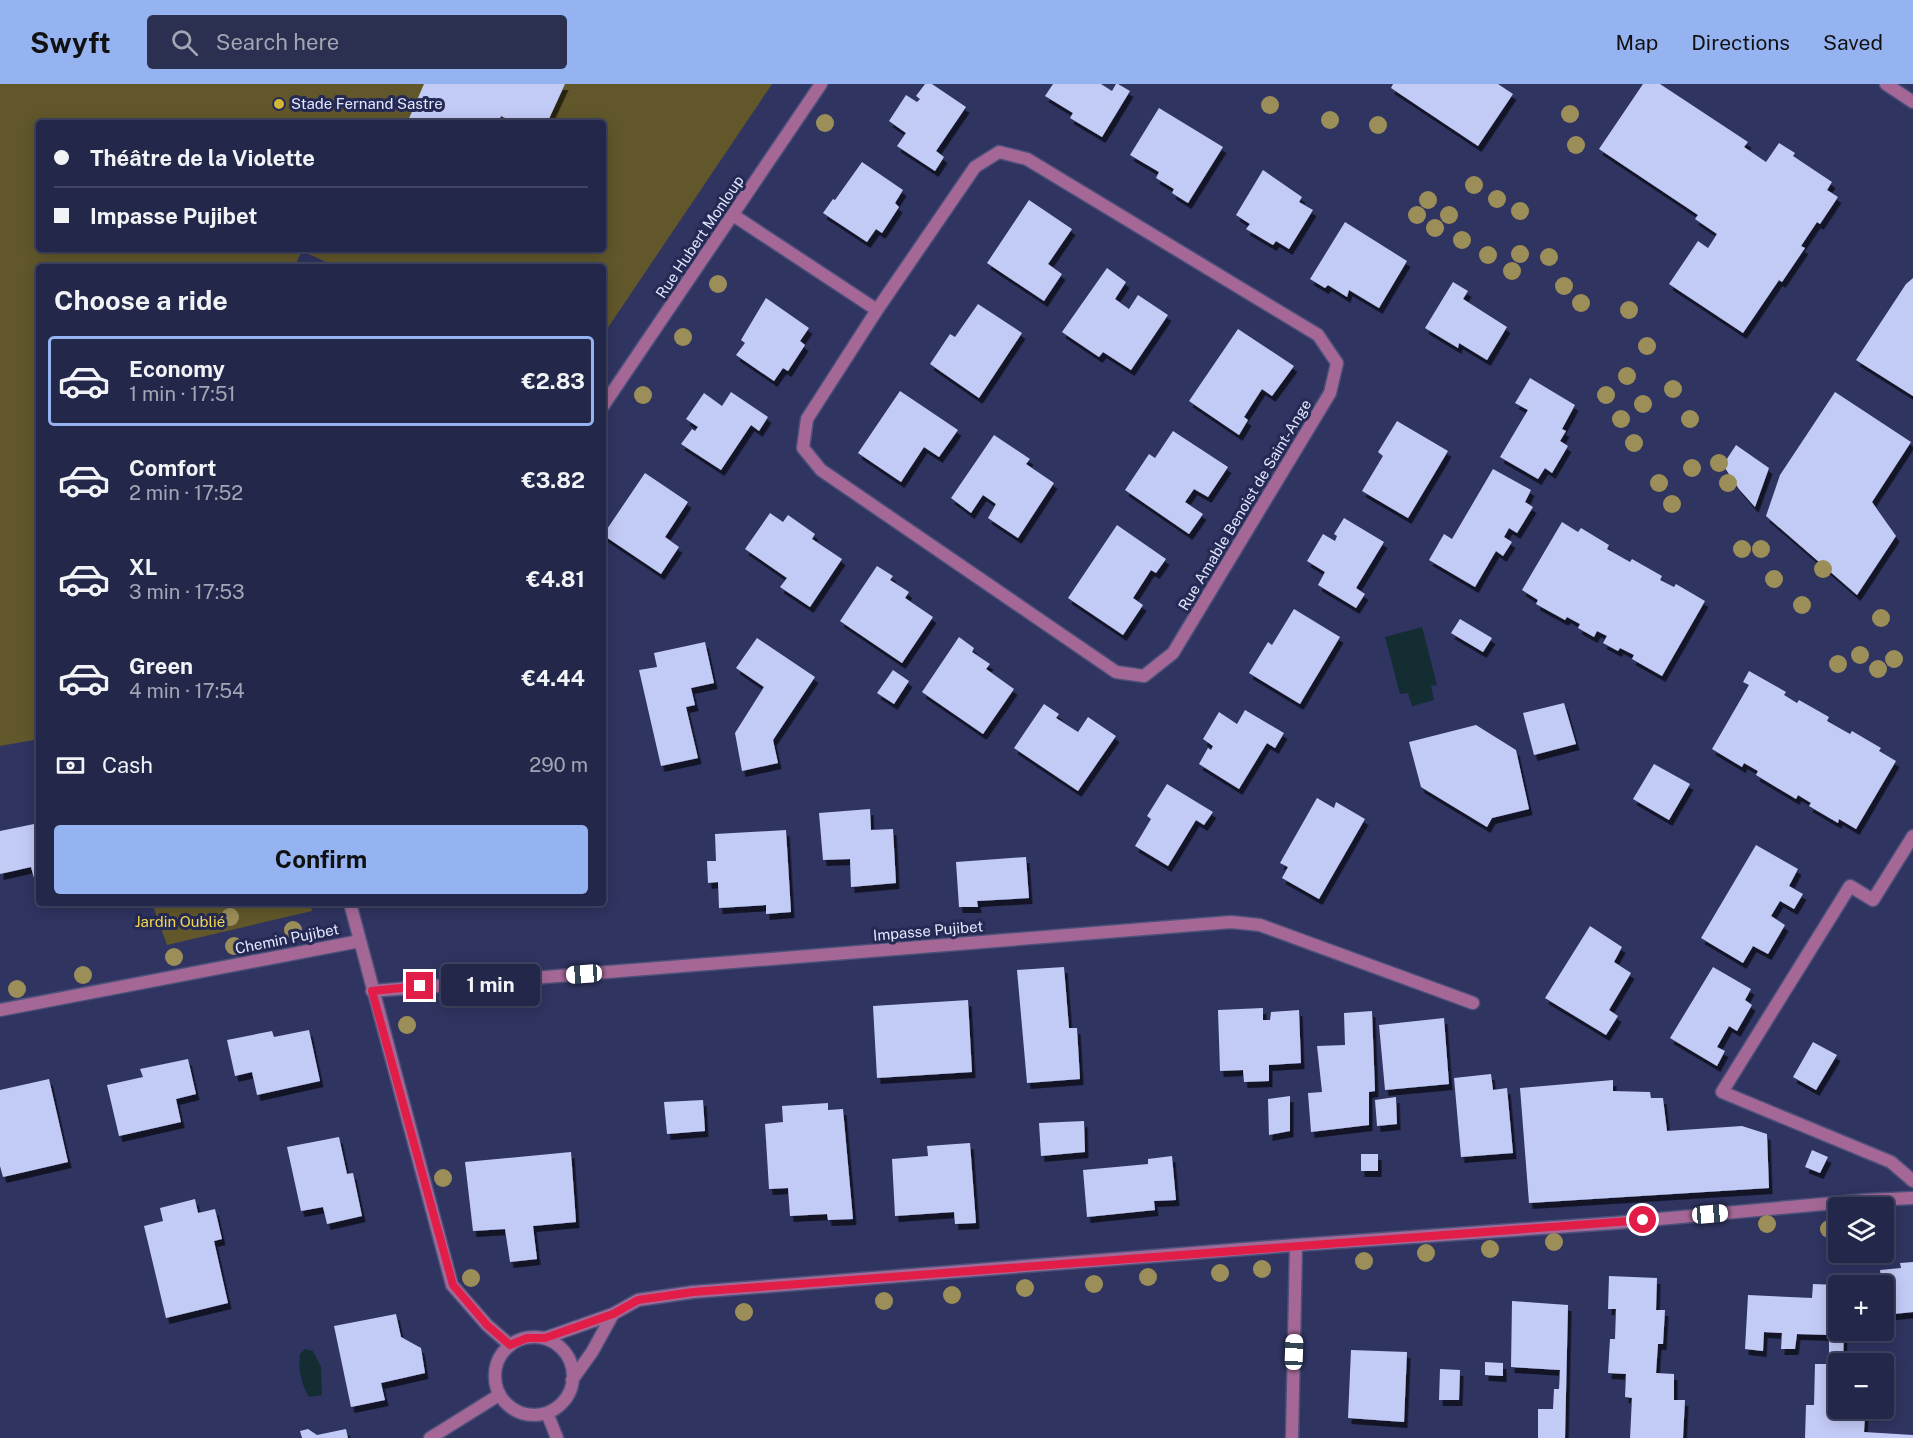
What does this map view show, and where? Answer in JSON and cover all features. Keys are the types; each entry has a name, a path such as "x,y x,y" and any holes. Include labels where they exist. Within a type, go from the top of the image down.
{"street":[{"name":"Rue Hubert Monloup","path":"606,402 821,84"},
{"path":"1886,84 1913,102"},
{"name":"Rue Amable Benoist de Saint-Ange","path":"999,152 1027,159 1318,335 1337,363 1330,393 1173,653 1144,676 1116,672 821,470 803,448 807,419 877,310 975,167 999,152"},
{"path":"733,215 877,310"},
{"path":"1913,836 1873,900 1850,885 1722,1092 1891,1162 1913,1181"},
{"path":"351,906 360,940"},
{"name":"Impasse Pujibet","path":"372,991 1231,921 1260,925 1473,1003"},
{"name":"Chemin Pujibet","path":"0,1010 360,940 453,1285 487,1325 510,1345"},
{"path":"545,1338 563,1350 569,1359 571,1389 562,1403 547,1413 524,1414 510,1407 500,1395 495,1384 497,1362 502,1353 510,1345 527,1338 545,1338 613,1314 638,1300 693,1292 1296,1245 1615,1223 1867,1200 1913,1198"},
{"path":"1292,1438 1296,1245"},
{"path":"572,1380 592,1352 613,1314"},
{"path":"430,1438 500,1395"},
{"path":"547,1413 557,1438"}],"green space":[{"path":"0,84 772,84 606,331 606,264 330,264 304,252 606,252 606,120 36,120 36,252 302,252 296,264 36,264 36,740 0,746"},
{"name":"Jardin Oublié","path":"153,906 311,906 312,911 167,945"}],"shaded area":[{"path":"1422,627 1437,685 1431,686 1434,700 1412,706 1408,693 1400,694 1385,637"},
{"path":"305,1349 313,1351 321,1367 322,1395 309,1397 304,1386 299,1360 300,1354"}],"building":[{"path":"424,84 565,84 548,120 510,120 501,116 499,120 408,120"},
{"path":"925,84 932,84 966,107 936,151 944,157 935,171 897,146 906,133 889,121 906,95 917,102 920,99 916,96"},
{"path":"1053,84 1101,84 1112,91 1118,84 1130,91 1102,137 1070,118 1073,113 1045,96"},
{"path":"1393,84 1498,84 1513,94 1478,146 1391,88"},
{"path":"1643,84 1660,84 1748,142 1744,147 1766,162 1779,143 1795,153 1793,156 1832,182 1827,190 1838,197 1820,224 1817,222 1801,246 1805,248 1782,282 1779,280 1743,333 1669,284 1698,241 1708,248 1717,234 1695,219 1698,215 1599,149"},
{"path":"1159,108 1223,147 1188,203 1172,193 1174,189 1156,178 1159,172 1130,155"},
{"path":"862,162 903,190 895,203 899,207 882,233 876,229 867,242 823,213"},
{"path":"1263,170 1302,197 1299,202 1313,210 1289,249 1276,241 1273,245 1246,229 1250,224 1236,215"},
{"path":"1029,200 1072,229 1048,264 1062,274 1044,301 987,263"},
{"path":"1345,222 1407,261 1379,308 1349,290 1347,297 1328,285 1325,288 1310,279"},
{"path":"1107,268 1126,282 1115,299 1129,309 1138,295 1168,315 1131,370 1103,352 1099,357 1062,332"},
{"path":"1913,278 1913,396 1856,360 1906,284"},
{"path":"1453,282 1468,291 1463,299 1507,327 1487,360 1459,343 1458,348 1425,328"},
{"path":"766,298 809,328 800,341 805,345 788,371 783,368 774,381 736,355 745,343 741,340"},
{"path":"978,304 1022,333 979,398 930,364 950,334 955,337"},
{"path":"1238,329 1294,366 1272,396 1262,389 1244,417 1248,420 1239,435 1189,401"},
{"path":"1530,378 1575,405 1562,429 1566,431 1560,441 1568,446 1552,473 1545,468 1538,479 1500,457 1528,410 1515,403"},
{"path":"900,391 958,430 939,457 924,447 901,482 858,453"},
{"path":"731,392 768,417 759,431 751,425 721,470 681,444 692,429 695,431 698,427 686,419 704,393 722,406"},
{"path":"1835,392 1911,442 1872,502 1896,536 1857,595 1766,516 1780,475"},
{"path":"1397,421 1448,451 1408,518 1362,491 1383,456 1378,452"},
{"path":"1173,431 1228,467 1208,497 1194,489 1185,502 1203,514 1189,534 1125,490 1149,454 1155,458"},
{"path":"994,435 1030,459 1026,464 1054,483 1018,538 988,518 996,504 983,495 971,513 951,498"},
{"path":"1736,445 1769,468 1755,507 1739,489 1723,465"},
{"path":"1493,469 1531,490 1525,502 1533,507 1517,533 1509,528 1504,537 1512,542 1503,556 1496,551 1475,587 1429,560 1444,534 1452,539"},
{"path":"645,473 688,502 665,537 679,547 661,574 606,537 606,531"},
{"path":"770,513 783,522 788,515 815,534 812,539 842,559 810,607 780,587 787,578 745,549"},
{"path":"1344,518 1384,542 1356,588 1365,594 1356,608 1318,585 1325,572 1307,561 1323,534 1335,541 1337,536 1334,534"},
{"path":"1562,522 1578,532 1581,528 1609,545 1607,549 1630,562 1632,559 1662,576 1660,580 1674,587 1676,584 1705,601 1662,676 1632,659 1634,655 1620,648 1618,651 1603,643 1607,636 1597,631 1594,637 1578,628 1580,624 1567,617 1565,620 1536,604 1538,600 1522,590"},
{"path":"1117,525 1166,559 1156,573 1151,570 1133,598 1143,605 1123,635 1068,598"},
{"path":"877,566 893,576 890,580 909,592 905,598 933,617 902,663 840,621"},
{"path":"1294,609 1340,637 1300,704 1249,673 1268,642 1272,645"},
{"path":"1460,619 1492,638 1483,652 1451,633"},
{"path":"959,637 974,648 972,652 990,664 986,669 1014,689 983,734 922,692"},
{"path":"757,638 815,677 773,740 778,763 742,771 735,733 764,687 736,668"},
{"path":"705,642 714,683 691,688 695,705 686,707 698,758 661,766 639,670 657,667 654,653"},
{"path":"893,670 909,681 894,704 877,693"},
{"path":"1749,671 1786,692 1784,695 1797,703 1799,700 1829,717 1827,721 1850,734 1852,731 1881,748 1879,751 1896,761 1856,829 1839,819 1838,823 1809,806 1811,803 1798,795 1796,799 1756,775 1758,771 1744,763 1742,767 1712,749 1749,685 1743,682"},
{"path":"1564,703 1576,744 1534,755 1523,713"},
{"path":"1044,704 1059,714 1056,718 1078,732 1088,717 1116,736 1078,791 1014,748"},
{"path":"1245,710 1284,733 1275,748 1267,743 1239,789 1199,764 1208,748 1211,750 1213,746 1203,739 1219,712 1237,724"},
{"path":"1476,725 1516,750 1529,809 1492,818 1487,827 1421,787 1409,742"},
{"path":"1654,764 1690,784 1669,820 1633,799"},
{"path":"1167,784 1213,812 1204,825 1196,820 1168,866 1135,846 1151,819 1147,816"},
{"path":"1317,798 1334,808 1336,802 1365,819 1319,899 1282,878 1288,867 1280,863"},
{"path":"870,809 871,830 893,829 896,883 851,887 850,859 823,860 819,813"},
{"path":"36,824 36,885 31,867 0,874 0,831"},
{"path":"786,830 791,912 766,914 766,905 719,908 718,882 708,883 707,861 716,861 715,834"},
{"path":"1756,845 1798,869 1789,886 1803,894 1794,909 1780,901 1771,916 1785,925 1768,954 1753,946 1743,963 1701,938"},
{"path":"1026,857 1029,898 977,901 978,907 959,907 956,862"},
{"path":"1590,926 1622,947 1614,962 1631,973 1609,1010 1618,1016 1606,1035 1545,998"},
{"path":"1064,967 1069,1028 1077,1028 1080,1079 1027,1083 1017,970"},
{"path":"1713,967 1751,989 1745,1000 1752,1005 1737,1031 1729,1026 1717,1047 1725,1051 1717,1066 1670,1038"},
{"path":"968,1000 972,1072 877,1078 873,1006"},
{"path":"1263,1008 1263,1020 1270,1020 1271,1012 1299,1010 1301,1063 1269,1065 1269,1081 1244,1082 1243,1070 1220,1071 1218,1010"},
{"path":"1372,1011 1375,1091 1369,1092 1369,1125 1311,1132 1308,1093 1322,1092 1317,1046 1345,1045 1344,1013"},
{"path":"1444,1018 1449,1084 1385,1090 1379,1025"},
{"path":"309,1030 320,1081 257,1095 252,1072 235,1076 227,1040 272,1031 274,1037"},
{"path":"1813,1042 1837,1055 1816,1090 1793,1077"},
{"path":"188,1059 196,1094 176,1099 181,1122 119,1136 107,1085 143,1077 140,1069"},
{"path":"1491,1074 1493,1090 1507,1088 1513,1153 1461,1157 1454,1078"},
{"path":"49,1079 68,1162 3,1177 0,1166 0,1090"},
{"path":"1613,1080 1613,1091 1650,1092 1651,1098 1663,1098 1667,1131 1742,1126 1767,1134 1769,1188 1529,1203 1520,1088"},
{"path":"1290,1096 1290,1131 1269,1135 1268,1099"},
{"path":"1396,1097 1397,1124 1377,1126 1375,1100"},
{"path":"703,1100 705,1131 667,1134 664,1102"},
{"path":"828,1103 828,1110 843,1109 853,1219 828,1220 827,1214 790,1216 788,1188 769,1189 765,1124 783,1122 782,1106"},
{"path":"1084,1121 1085,1152 1041,1156 1039,1123"},
{"path":"339,1137 347,1174 353,1173 362,1216 327,1224 323,1207 301,1211 287,1147"},
{"path":"970,1143 976,1223 955,1224 954,1212 895,1216 892,1159 928,1156 927,1146"},
{"path":"1812,1150 1828,1157 1820,1173 1805,1167"},
{"path":"571,1152 576,1222 533,1226 537,1259 510,1262 505,1229 473,1231 465,1162"},
{"path":"1361,1154 1378,1154 1378,1171 1361,1171"},
{"path":"1172,1156 1176,1200 1154,1201 1155,1210 1087,1217 1083,1170 1148,1164 1148,1159"},
{"path":"195,1199 198,1213 215,1209 222,1239 214,1241 228,1303 166,1318 144,1226 163,1221 160,1208"},
{"path":"1913,1262 1913,1312 1894,1314 1894,1275 1881,1275 1880,1270 1901,1268 1900,1263"},
{"path":"1609,1276 1657,1278 1656,1310 1665,1310 1663,1344 1658,1344 1656,1373 1674,1374 1674,1400 1685,1400 1683,1438 1630,1438 1632,1398 1625,1397 1626,1374 1608,1373 1610,1339 1615,1339 1616,1309 1608,1309"},
{"path":"1813,1284 1828,1285 1828,1335 1797,1334 1795,1349 1781,1349 1782,1333 1764,1332 1763,1351 1745,1349 1748,1295 1812,1298"},
{"path":"1512,1301 1568,1305 1565,1438 1538,1438 1538,1409 1553,1409 1554,1389 1559,1389 1560,1370 1511,1367"},
{"path":"396,1314 401,1337 421,1348 425,1373 381,1383 385,1400 351,1407 334,1326"},
{"path":"1829,1341 1844,1341 1843,1353 1829,1353"},
{"path":"1351,1350 1407,1352 1404,1422 1348,1418"},
{"path":"1485,1362 1503,1363 1503,1376 1485,1375"},
{"path":"1815,1364 1828,1364 1828,1419 1865,1419 1864,1432 1913,1435 1913,1438 1805,1438 1806,1405 1814,1405"},
{"path":"1440,1369 1460,1370 1459,1400 1439,1400"},
{"path":"308,1429 317,1435 346,1429 348,1438 302,1438 300,1431"}],"place":[{"name":"Stade Fernand Sastre","path":"279,104"}],"route":[{"path":"420,986 372,991 453,1285 487,1325 510,1345 527,1338 545,1338 613,1314 638,1300 693,1292 1643,1220"}]}
